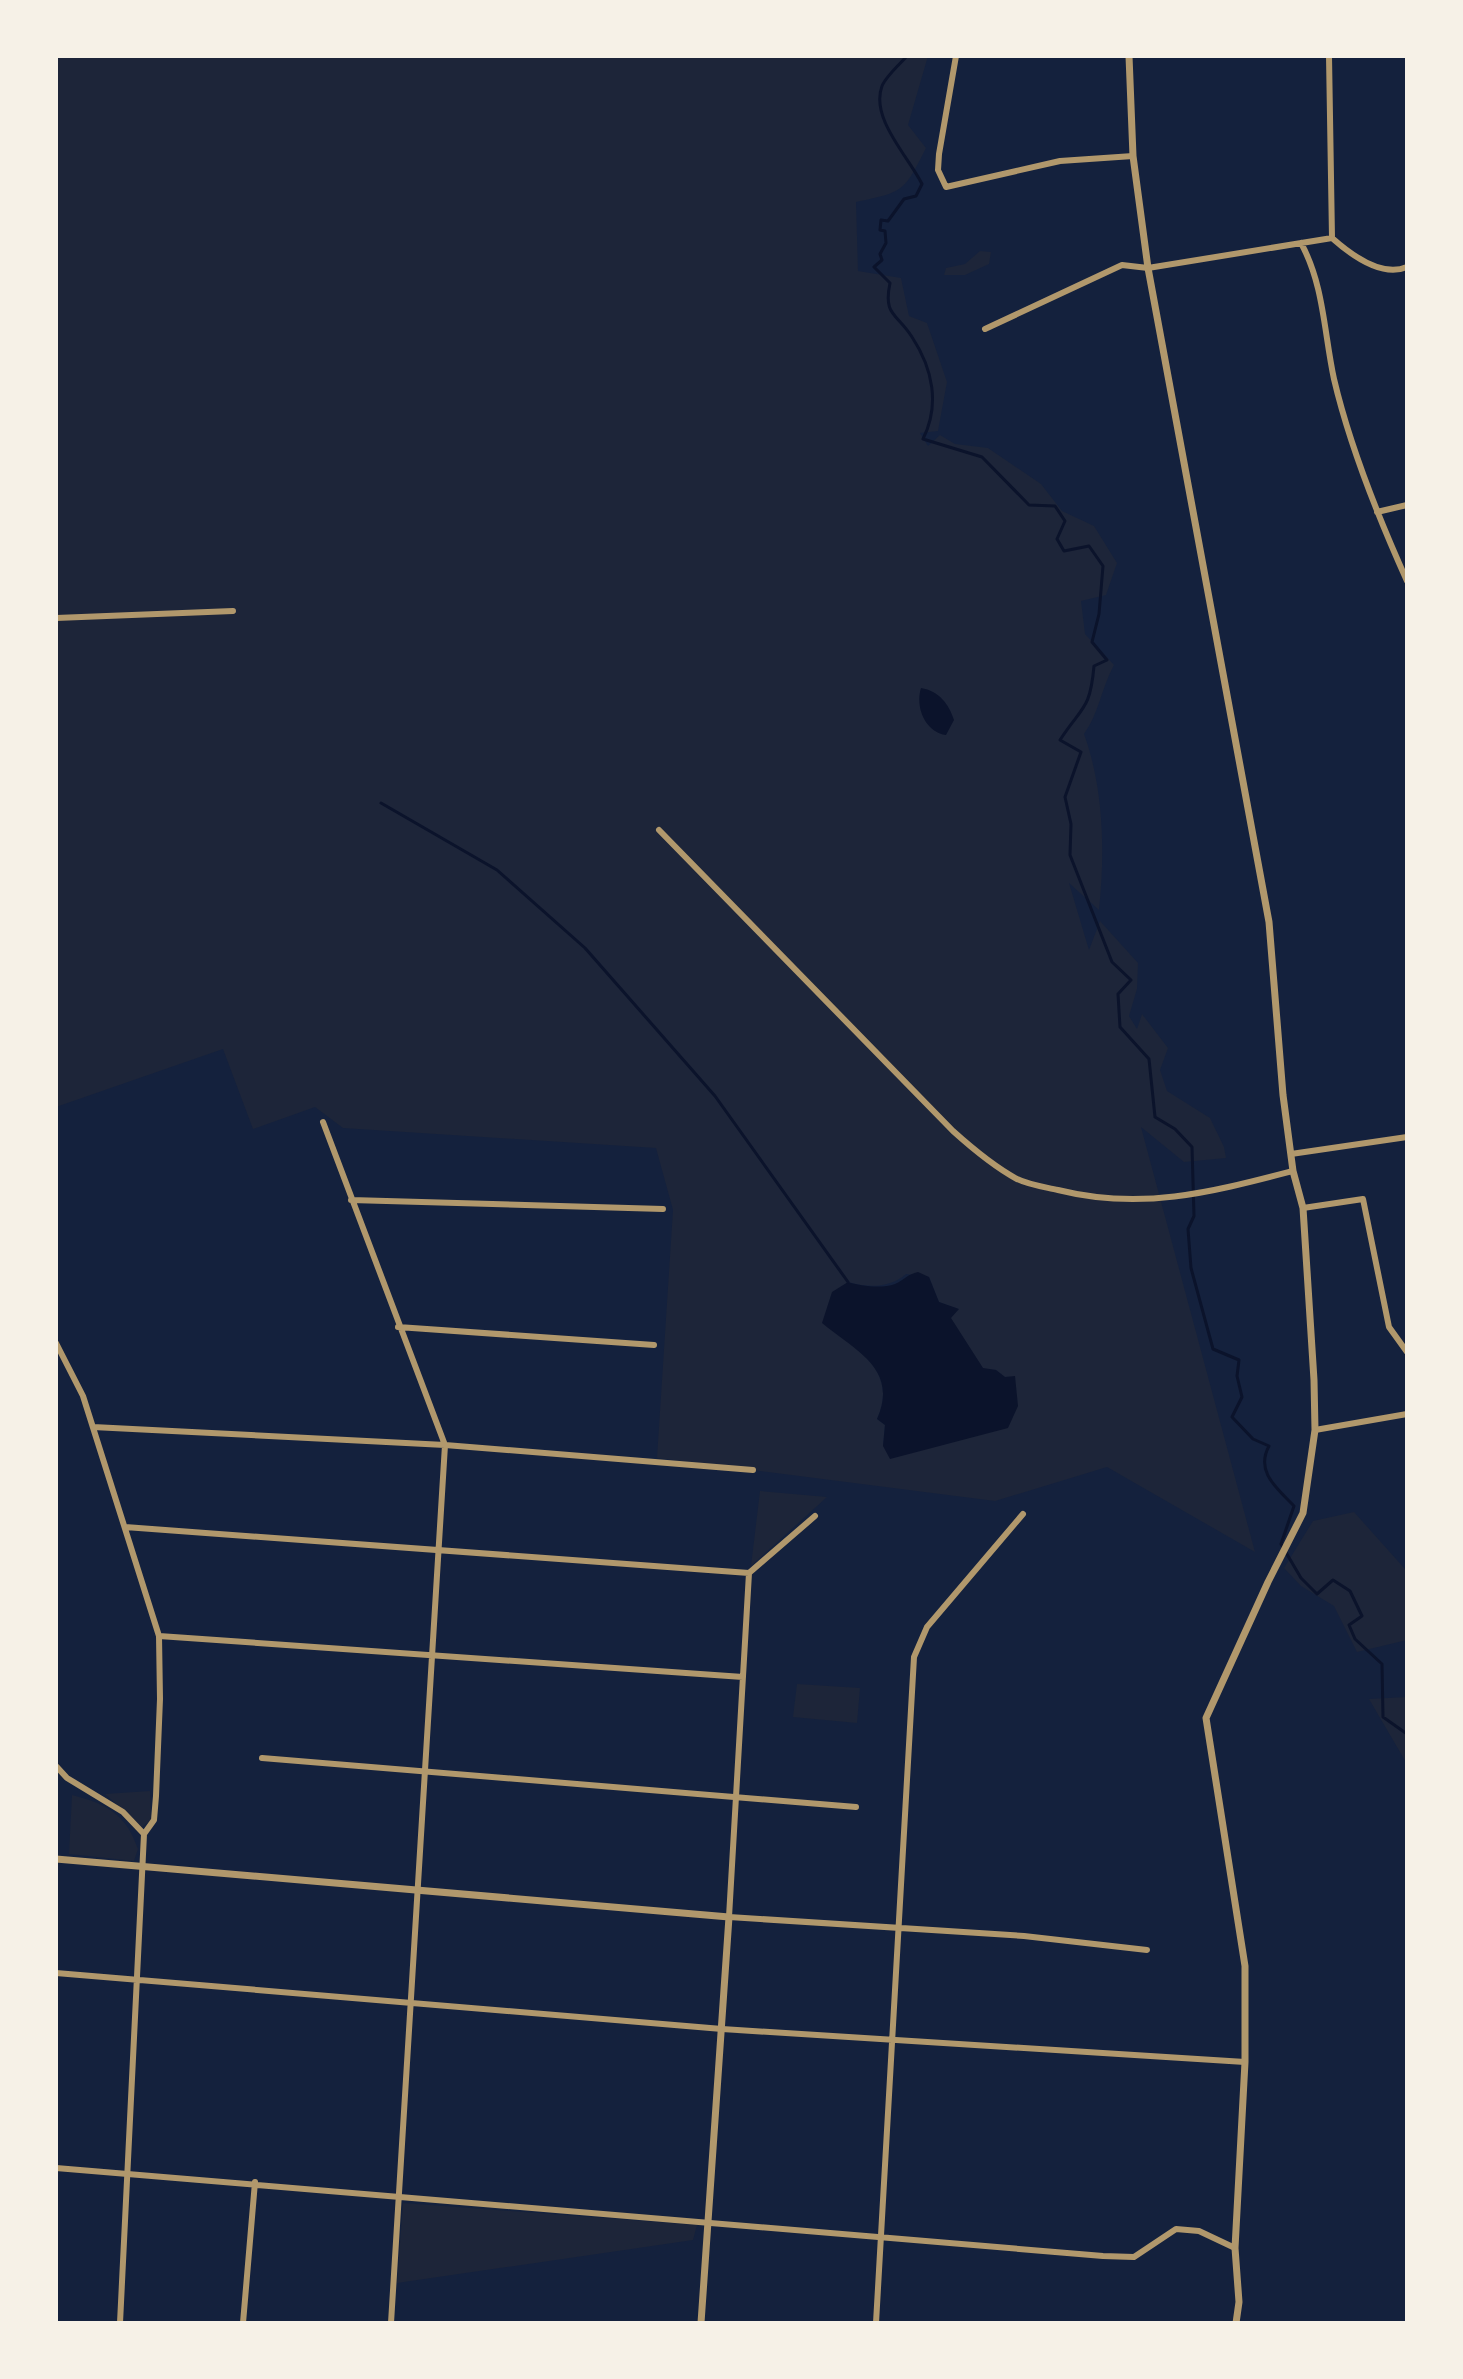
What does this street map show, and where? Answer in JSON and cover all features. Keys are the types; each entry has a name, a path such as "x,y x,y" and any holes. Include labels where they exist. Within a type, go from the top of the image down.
{"street":[{"path":"956,56 939,154 938,170 946,187 1060,161 1133,156"},
{"path":"1129,56 1133,156 1148,268 1269,922 1293,1171 1303,1208 1315,1430 1306,1500 1289,1544 1218,1687 1206,1718 1245,1966 1245,2062 1235,2248 1239,2302 1236,2323"},
{"path":"1329,56 1332,238 1353,256 1375,266 1405,269"},
{"path":"985,329 1122,265 1148,268 1332,238"},
{"path":"1301,243 1315,268 1335,381 1377,512 1407,581"},
{"path":"1377,512 1407,505"},
{"path":"56,618 233,611"},
{"path":"659,830 953,1131 983,1158 1019,1180 1082,1196 1160,1200 1199,1195 1293,1171"},
{"path":"323,1122 445,1445 391,2323"},
{"path":"1291,1154 1407,1137"},
{"path":"1303,1208 1363,1199 1389,1327 1407,1352"},
{"path":"351,1200 663,1209"},
{"path":"398,1327 654,1345"},
{"path":"56,1343 83,1396 159,1636 156,1796 154,1820 144,1834 145,1864 120,2323"},
{"path":"1315,1430 1407,1414"},
{"path":"93,1427 445,1445 753,1470"},
{"path":"876,2323 914,1657 923,1634 1023,1514"},
{"path":"125,1527 749,1573 815,1516"},
{"path":"701,2323 749,1573"},
{"path":"159,1636 743,1677"},
{"path":"262,1758 856,1807"},
{"path":"56,1766 67,1778 123,1812 144,1834"},
{"path":"56,1859 145,1864 729,1917 900,1927 1147,1950"},
{"path":"56,1973 722,2029 1245,2062"},
{"path":"56,2168 255,2182 1134,2257 1176,2229 1199,2231 1235,2248"},
{"path":"243,2323 255,2182"}],"shaded area":[{"path":"56,56 928,56 908,125 926,148 913,174 901,188 884,196 856,202 858,271 901,278 909,316 927,323 947,382 938,431 920,433 928,446 940,435 955,444 988,448 1041,484 1062,511 1094,526 1117,563 1106,595 1081,601 1085,634 1114,665 1084,734 1096,777 1101,821 1099,910 1069,883 1089,950 1100,921 1138,963 1137,989 1129,1016 1137,1029 1142,1014 1168,1048 1160,1070 1167,1091 1210,1118 1224,1147 1226,1158 1184,1162 1141,1127 1255,1552 1107,1467 995,1501 657,1458 673,1210 656,1148 343,1128 315,1107 253,1129 223,1049 56,1107","holes":["906,1274 929,1277 939,1302 958,1309 950,1318 983,1369 996,1370 1005,1377 883,1446 885,1425 877,1419 882,1402 878,1374 860,1352 823,1322 848,1282 878,1286"]},
{"path":"980,251 991,252 989,264 965,275 944,275 946,268 965,264"},
{"path":"921,688 938,695 949,709 954,720 946,735 932,729 923,718 919,703"},
{"path":"918,1272 929,1277 939,1302 959,1309 951,1318 983,1368 996,1370 1005,1377 1015,1376 1018,1406 1008,1428 890,1459 883,1446 885,1425 877,1419 882,1402 878,1374 860,1352 822,1323 832,1292 848,1282 884,1286"},
{"path":"760,1491 827,1497 751,1566"},
{"path":"1354,1512 1405,1569 1407,1640 1357,1652 1334,1606 1301,1586 1284,1568 1313,1521"},
{"path":"797,1684 860,1688 857,1723 793,1717"},
{"path":"1407,1697 1407,1764 1369,1699"},
{"path":"150,1791 151,1820 142,1827 105,1794"},
{"path":"72,1795 95,1802 121,1819 138,1849 134,1861 69,1854"},
{"path":"403,2203 697,2225 693,2240 397,2283"}],"waterway":[{"path":"907,56 882,86 881,111 892,136 922,184 916,196 904,199 888,221 881,220 880,230 885,231 886,243 880,254 882,260 874,267 890,283 890,308 912,337 929,374 933,400 923,439 982,457 1029,505 1055,506 1065,521 1057,539 1064,551 1089,546 1103,566 1099,614 1092,642 1107,660 1094,666 1087,700 1060,740 1081,752 1065,797 1071,824 1070,855 1112,962 1131,980 1118,994 1120,1027 1149,1059 1155,1117 1175,1129 1192,1147 1194,1216 1188,1229 1191,1268 1213,1349 1239,1360 1237,1376 1242,1397 1232,1417 1253,1439 1269,1446 1265,1455 1266,1472 1294,1506 1281,1544 1301,1578 1317,1594 1333,1580 1350,1591 1362,1616 1349,1625 1355,1639 1382,1664 1383,1717 1407,1734"},
{"path":"381,803 497,870 585,948 715,1096 848,1282"}]}
